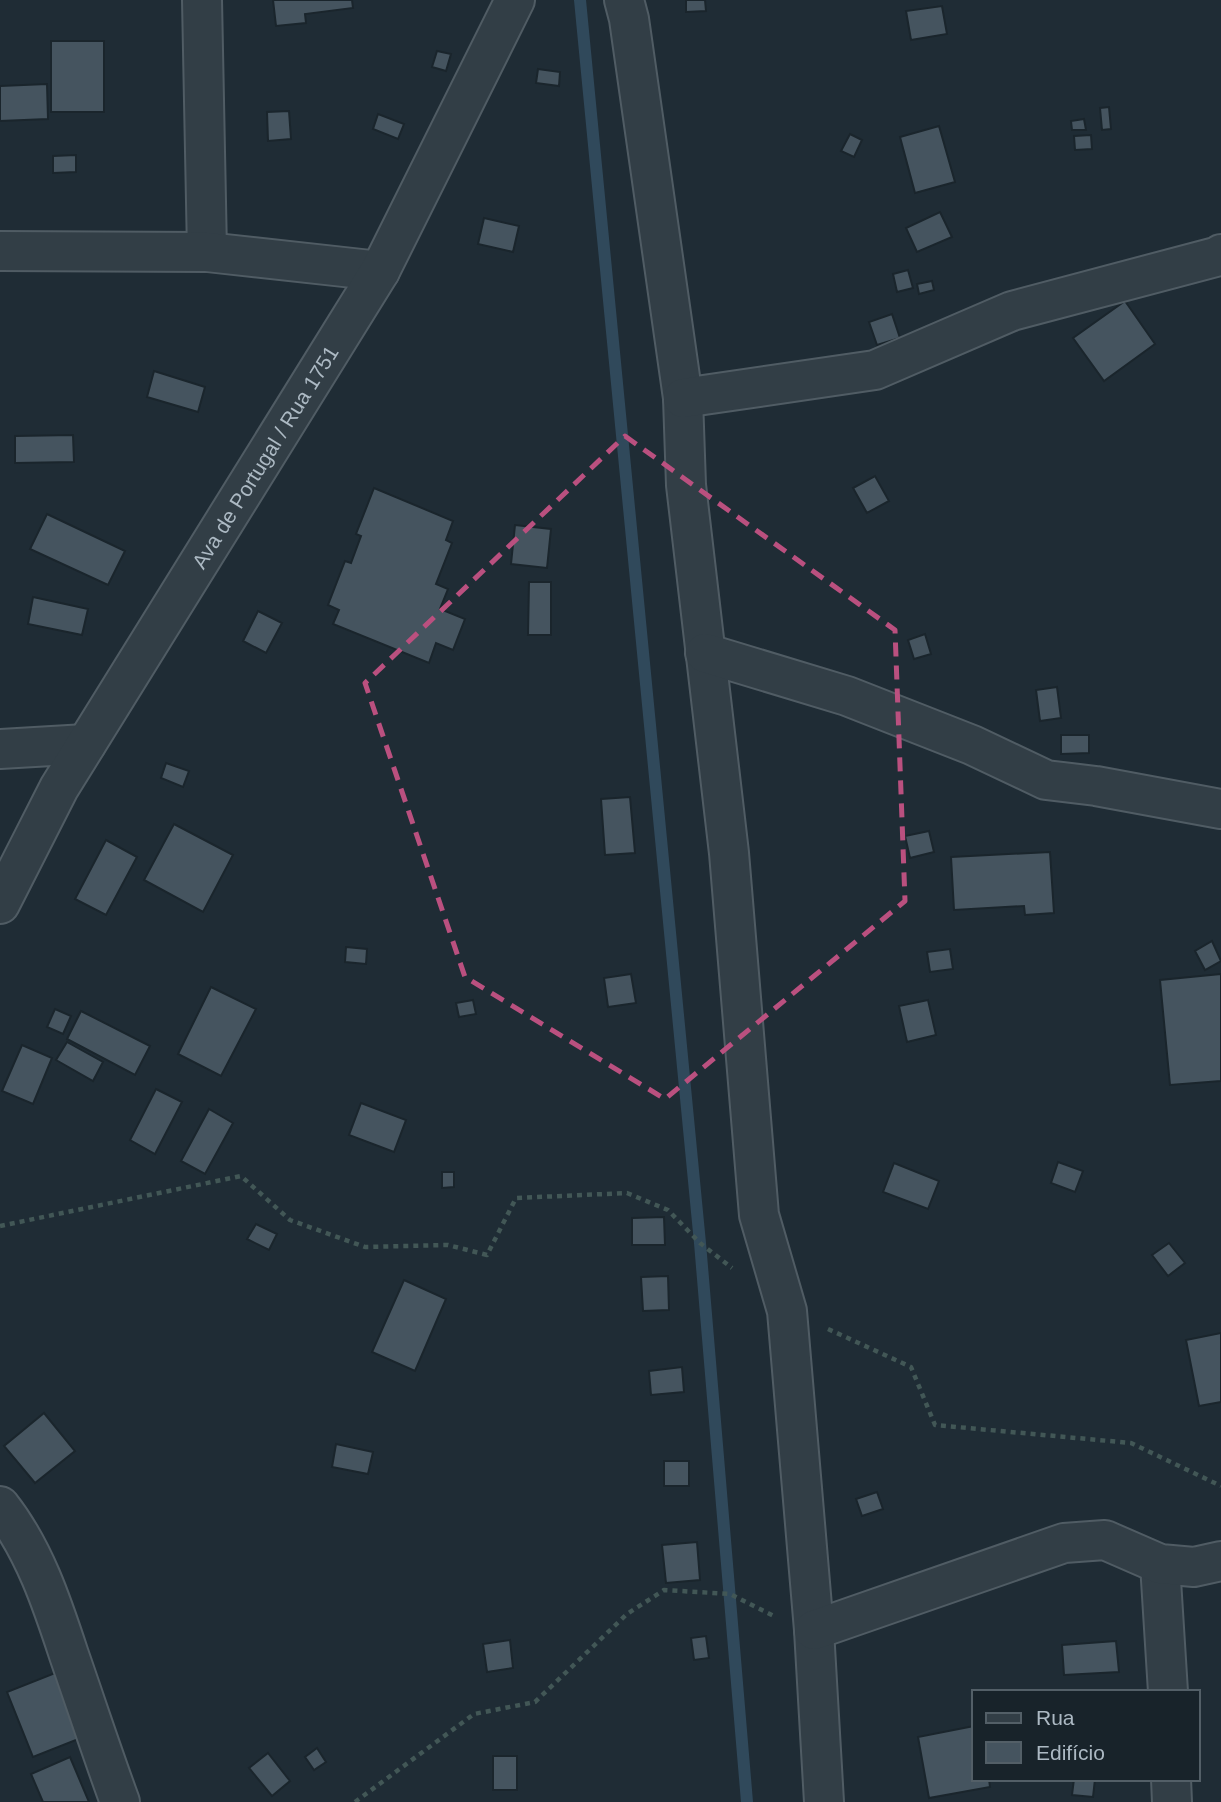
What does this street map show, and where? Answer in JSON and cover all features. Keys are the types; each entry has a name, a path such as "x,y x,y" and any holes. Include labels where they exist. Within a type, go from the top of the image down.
{"street":[{"path":"202,0 207,252"},
{"name":"Ava de Portugal / Rua 1751","path":"0,904 59,788 380,271 515,0"},
{"path":"624,0 629,19 683,398 686,485 729,853 759,1215 787,1311 814,1630 824,1802"},
{"path":"0,251 207,252 380,271"},
{"path":"683,398 875,370 1012,311 1144,278 1221,254"},
{"path":"705,653 847,696 972,745 1046,780 1096,786 1221,809"},
{"path":"0,749 86,744"},
{"path":"0,1506 18,1529 40,1575 120,1802"},
{"path":"814,1630 1065,1543 1105,1540 1160,1564 1194,1567 1221,1561"},
{"path":"1160,1564 1168,1690"},
{"path":"1171,1781 1172,1802"}],"path":[{"path":"0,1226 241,1176 290,1220 365,1247 448,1245 487,1255 516,1198 626,1193 668,1210 700,1243 733,1268"},
{"path":"787,1311 911,1367 935,1425 1131,1443 1221,1486"},
{"path":"355,1802 474,1714 535,1702 627,1614 664,1590 730,1594 770,1615 814,1630"}],"highlighted area":[{"path":"625,436 895,630 905,901 665,1099 465,977 365,683"}],"building":[{"path":"273,0 352,0 353,8 305,14 306,23 276,26"},
{"path":"686,0 705,0 706,11 686,12"},
{"path":"942,6 947,34 911,40 906,11"},
{"path":"51,41 104,41 104,112 51,112"},
{"path":"437,51 451,54 446,71 432,67"},
{"path":"538,69 560,72 559,86 536,83"},
{"path":"47,84 48,119 0,121 0,86"},
{"path":"1109,107 1111,129 1102,130 1100,108"},
{"path":"289,111 291,139 268,141 267,112"},
{"path":"378,114 404,124 398,139 373,129"},
{"path":"1084,119 1086,130 1072,130 1071,121"},
{"path":"939,126 955,182 915,193 900,137"},
{"path":"850,134 862,140 854,157 841,151"},
{"path":"1091,135 1092,149 1075,150 1074,136"},
{"path":"76,155 76,172 53,173 53,156"},
{"path":"940,212 952,237 917,252 906,228"},
{"path":"484,218 519,226 513,252 478,244"},
{"path":"908,270 913,288 897,292 893,274"},
{"path":"932,281 934,290 919,294 917,284"},
{"path":"1125,301 1155,344 1104,381 1073,338"},
{"path":"892,314 900,338 877,345 869,322"},
{"path":"154,371 205,387 198,412 147,397"},
{"path":"73,435 74,462 15,463 15,436"},
{"path":"875,476 889,501 867,513 853,488"},
{"path":"374,488 453,521 446,540 452,543 436,584 448,589 440,609 465,619 453,650 436,643 429,663 333,624 339,610 328,605 345,561 351,563 361,536 356,534"},
{"path":"47,514 125,551 108,585 30,549"},
{"path":"515,525 551,529 547,568 511,564"},
{"path":"529,582 551,582 551,635 528,635"},
{"path":"33,597 88,609 82,635 28,624"},
{"path":"258,611 282,623 266,653 243,641"},
{"path":"925,634 931,654 914,659 908,640"},
{"path":"1057,687 1061,718 1040,721 1036,690"},
{"path":"1061,735 1089,735 1089,753 1061,754"},
{"path":"166,763 189,771 183,787 161,778"},
{"path":"630,797 635,853 605,855 601,799"},
{"path":"174,824 233,855 203,912 144,880"},
{"path":"929,831 934,852 910,858 905,836"},
{"path":"106,840 137,857 106,915 75,899"},
{"path":"1050,852 1054,913 1025,915 1024,906 954,910 951,857"},
{"path":"1212,941 1221,961 1205,970 1195,951"},
{"path":"346,947 367,949 366,964 345,962"},
{"path":"950,949 953,969 930,972 927,952"},
{"path":"631,974 636,1003 608,1007 604,978"},
{"path":"1221,974 1221,1081 1170,1085 1160,980"},
{"path":"211,987 256,1009 221,1076 178,1054"},
{"path":"473,1000 476,1014 459,1017 456,1003"},
{"path":"928,1000 936,1035 907,1042 899,1006"},
{"path":"55,1009 71,1016 63,1034 47,1027"},
{"path":"81,1011 150,1046 135,1075 67,1039"},
{"path":"67,1042 103,1062 93,1081 56,1060"},
{"path":"22,1045 52,1058 33,1104 2,1091"},
{"path":"156,1089 182,1102 155,1154 130,1140"},
{"path":"361,1103 406,1120 394,1152 349,1135"},
{"path":"209,1109 233,1123 205,1174 181,1161"},
{"path":"1058,1162 1083,1171 1075,1192 1051,1183"},
{"path":"894,1163 939,1181 928,1209 883,1192"},
{"path":"442,1172 454,1172 454,1187 442,1188"},
{"path":"664,1217 665,1245 632,1245 632,1218"},
{"path":"256,1224 277,1234 269,1250 247,1239"},
{"path":"1169,1243 1185,1263 1168,1276 1152,1255"},
{"path":"668,1276 669,1310 643,1311 641,1277"},
{"path":"404,1280 446,1299 415,1371 372,1352"},
{"path":"1221,1333 1221,1402 1199,1406 1186,1340"},
{"path":"682,1367 684,1392 651,1395 649,1371"},
{"path":"44,1413 75,1451 35,1483 4,1446"},
{"path":"336,1444 373,1452 368,1474 332,1467"},
{"path":"664,1461 689,1461 689,1486 664,1486"},
{"path":"877,1492 883,1509 862,1516 856,1499"},
{"path":"697,1542 700,1580 666,1583 662,1545"},
{"path":"706,1636 709,1658 694,1660 691,1638"},
{"path":"510,1640 513,1668 487,1672 483,1644"},
{"path":"1116,1641 1119,1672 1064,1675 1062,1645"},
{"path":"55,1673 81,1738 33,1757 7,1692"},
{"path":"972,1726 972,1781 989,1781 990,1787 929,1798 918,1737"},
{"path":"317,1748 326,1762 314,1770 305,1757"},
{"path":"268,1753 290,1781 272,1796 249,1768"},
{"path":"493,1756 517,1756 517,1790 493,1790"},
{"path":"70,1757 89,1802 43,1802 31,1774"},
{"path":"1074,1781 1095,1781 1093,1797 1072,1795"}],"waterway":[{"path":"580,0 700,1243 747,1802"}]}
